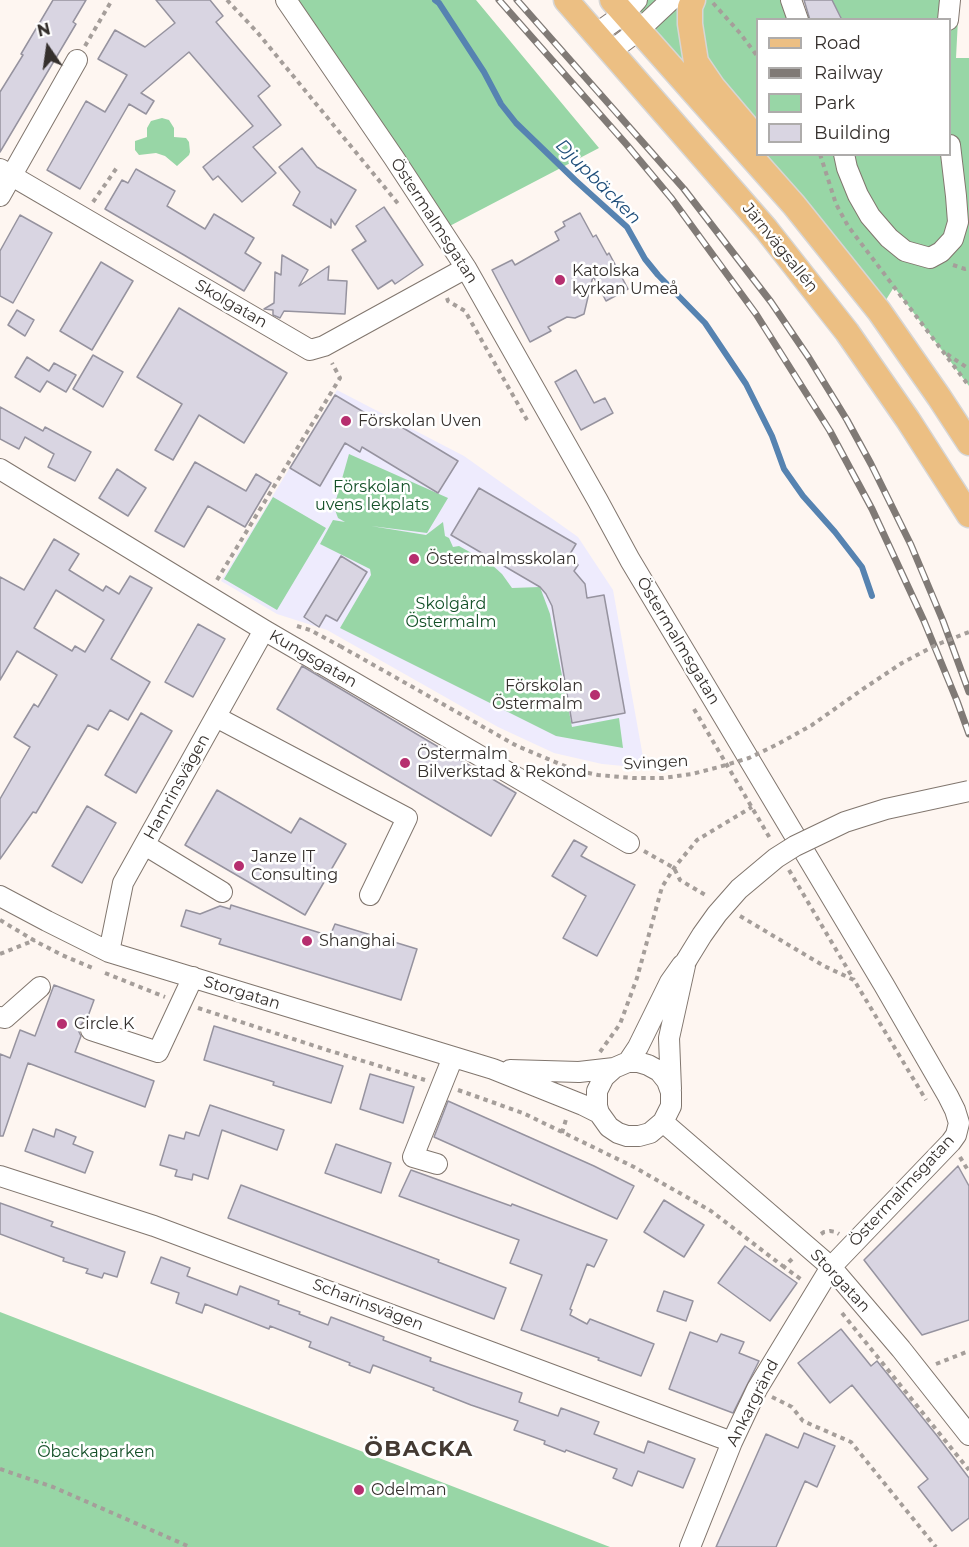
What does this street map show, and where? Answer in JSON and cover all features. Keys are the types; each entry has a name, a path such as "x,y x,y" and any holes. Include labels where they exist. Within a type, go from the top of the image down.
{"main road":[{"name":"Järnvägsallén","path":"566,0 766,229 847,332 908,420 969,515"},
{"path":"693,0 690,7 690,24 696,62 713,87 756,139"},
{"path":"628,11 794,205 879,311 969,443"},
{"path":"766,156 794,205"}],"street":[{"name":"Östermalmsgatan","path":"286,0 466,268 630,560 884,985 955,1110 959,1123 951,1143 831,1267"},
{"path":"603,42 628,11 671,0"},
{"path":"791,0 797,18"},
{"path":"948,18 950,0"},
{"path":"0,196 6,172 77,60"},
{"path":"844,156 858,195 870,216 889,238 905,251 930,258 941,252 952,239 957,222 951,154"},
{"name":"Skolgatan","path":"6,172 310,350 324,346"},
{"path":"324,346 466,268"},
{"name":"Kungsgatan","path":"0,470 264,630 629,843"},
{"name":"Hamrinsvägen","path":"109,952 123,883 264,630"},
{"path":"216,717 407,818 370,895"},
{"path":"599,1113 597,1091 604,1077 627,1059 670,982 717,914 739,889 776,858 795,846 845,822 886,809 969,791"},
{"path":"145,845 222,892"},
{"name":"Storgatan","path":"0,896 109,952 493,1069 599,1113 609,1127 618,1133 639,1136 650,1133 663,1122 831,1267 902,1349 969,1435"},
{"path":"663,1122 671,1106 669,1038 671,1023 686,961"},
{"path":"91,1030 158,1052 193,977"},
{"path":"0,1017 5,1018 40,987"},
{"path":"437,1164 413,1157 453,1057"},
{"name":"Storgatan","path":"493,1069 579,1072 627,1059 659,1071 667,1081 671,1092"},
{"name":"Scharinsvägen","path":"0,1176 154,1226 732,1442"},
{"name":"Ankargränd","path":"690,1547 732,1442 757,1389 831,1267"}],"path":[{"path":"77,60 112,0"},
{"path":"227,0 257,32 401,207"},
{"path":"711,0 756,54"},
{"path":"821,156 836,204 848,226 969,386"},
{"path":"83,217 118,166"},
{"path":"438,283 448,301 465,311 529,423"},
{"path":"214,584 340,378 324,346"},
{"path":"943,351 969,369"},
{"name":"Svingen","path":"289,624 310,630 517,746 574,770 633,778 663,778 692,774 749,758 812,725 902,663 936,645 969,632"},
{"path":"693,708 776,848"},
{"path":"579,1072 583,1062 598,1054 620,1024 637,978 662,887 674,868 697,840 752,807"},
{"path":"629,843 674,868 680,880 711,898"},
{"path":"788,868 927,1102"},
{"path":"732,911 824,966 854,980"},
{"path":"0,920 62,955 160,995 430,1082"},
{"path":"0,954 35,941 47,921"},
{"path":"452,1088 523,1113 626,1162 711,1211 784,1267"},
{"path":"562,1133 571,1100"},
{"path":"836,1305 969,1470"},
{"path":"918,1371 969,1351"},
{"path":"757,1389 792,1407 803,1420 851,1442 936,1547"},
{"path":"0,1469 53,1487 190,1547"}],"shaded area":[{"name":"Östermalmsskolan","path":"337,390 464,456 578,537 613,590 645,768 602,764 554,753 498,727 327,630 277,614 221,581"}],"green space":[{"path":"286,0 476,0 599,148 442,230"},
{"path":"612,0 800,0 809,18 756,18 756,156 951,156 951,18 839,18 841,17 832,0 959,0 956,58 969,58 969,386 894,287 879,311"},
{"path":"162,118 169,120 174,128 174,137 186,138 189,142 189,155 177,166 165,156 156,153 139,155 135,150 135,141 147,137 147,128 151,121"},
{"name":"Skolgård Östermalm","path":"349,454 448,498 427,533 371,526 426,535 443,522 445,536 449,538 453,547 459,546 491,564 512,588 540,587 550,614 572,727 619,718 623,748 556,736 340,628 371,575 370,569 320,544 333,520 345,522 338,518 334,507"},
{"path":"273,497 326,528 277,610 224,579"},
{"name":"Öbackaparken","path":"0,1312 610,1547 0,1547"}],"building":[{"path":"53,0 86,0 73,22 76,24 0,152 0,92"},
{"path":"156,0 210,0 223,16 216,22 270,86 258,96 281,125 253,147 276,173 242,202 218,176 213,180 203,167 253,126 189,52 141,93 154,101 146,114 129,104 80,189 47,170 86,101 105,112 127,75 98,59 115,30 145,47 175,23"},
{"path":"804,0 832,0 841,18 809,18"},
{"path":"302,148 317,167 356,190 335,225 331,219 331,228 293,205 300,192 279,167"},
{"path":"136,169 175,191 167,206 205,229 214,214 254,238 245,253 261,263 244,291 105,209 122,180 128,183"},
{"path":"384,207 423,265 395,284 392,280 378,289 352,250 366,241 356,226"},
{"name":"Katolska kyrkan Umeå","path":"580,213 593,237 596,235 607,255 609,253 628,289 606,301 593,276 584,314 575,318 567,317 548,327 551,331 530,342 492,270 512,260 515,265 559,240 555,232 565,226 563,222"},
{"path":"20,215 52,233 13,303 0,296 0,251"},
{"path":"282,255 308,270 299,286 329,266 328,280 347,281 345,314 284,311 280,318 273,315 273,310 264,309 274,303 275,272 281,275"},
{"path":"101,262 133,281 92,350 60,331"},
{"path":"179,308 287,373 244,443 199,415 173,460 155,450 182,404 137,377"},
{"path":"17,310 34,320 25,336 8,325"},
{"path":"93,355 123,372 103,407 73,389"},
{"path":"27,357 49,371 54,363 76,375 66,392 47,381 40,392 15,377"},
{"path":"576,370 594,403 605,398 613,413 581,430 555,382"},
{"name":"Förskolan Uven","path":"335,395 382,423 385,417 458,461 438,493 362,447 360,452 345,443 320,486 290,468"},
{"path":"0,407 43,431 45,427 91,452 75,481 48,467 54,454 25,437 19,449 0,439"},
{"path":"195,462 246,491 256,474 271,483 245,527 208,506 184,547 155,531"},
{"path":"117,469 146,488 128,516 99,498"},
{"name":"Östermalmsskolan","path":"479,488 576,544 570,554 578,565 574,571 585,584 587,598 604,595 625,713 572,723 552,606 546,594 540,587 451,535"},
{"path":"54,539 79,554 69,570 103,591 106,586 119,594 130,576 152,588 111,659 150,682 128,720 110,710 98,730 88,725 36,813 33,812 0,859 0,799 30,747 14,737 34,704 38,707 57,675 17,651 0,680 0,577 24,590","holes":["56,590 104,620 85,652 75,646 72,651 34,628"]},
{"path":"341,556 367,572 337,621 326,615 319,627 304,617"},
{"path":"198,624 225,639 193,697 165,682"},
{"path":"302,666 516,793 491,836 277,709"},
{"path":"141,713 172,731 136,793 105,775"},
{"path":"217,790 291,833 300,818 346,844 305,915 185,845"},
{"path":"87,806 116,823 82,883 52,866"},
{"path":"574,840 587,847 581,856 635,885 597,956 563,938 586,896 552,876"},
{"path":"231,905 330,936 335,924 417,949 401,1000 219,944 221,939 181,926 186,910 200,914 220,906 230,909"},
{"path":"54,985 94,1000 87,1019 80,1026 81,1036 75,1052 154,1081 145,1107 28,1063 3,1136 0,1136 0,1054 10,1058 20,1030 35,1036"},
{"path":"214,1026 343,1066 331,1103 204,1060"},
{"path":"370,1074 414,1087 403,1123 360,1109"},
{"path":"448,1101 634,1186 617,1219 434,1137"},
{"path":"210,1105 284,1130 277,1150 222,1130 208,1179 193,1174 192,1180 175,1176 177,1170 160,1165 169,1135 184,1139 186,1132 199,1136"},
{"path":"33,1129 54,1137 56,1129 76,1137 73,1144 93,1152 85,1173 25,1151"},
{"path":"336,1144 391,1163 381,1193 325,1173"},
{"path":"958,1166 969,1186 969,1320 922,1335 864,1260"},
{"path":"411,1170 511,1206 512,1204 607,1240 594,1267 587,1264 570,1309 572,1310 570,1315 587,1324 590,1319 654,1344 641,1376 521,1330 542,1275 510,1263 519,1240 399,1196"},
{"path":"241,1185 439,1260 438,1262 506,1288 494,1319 228,1218"},
{"path":"664,1200 704,1225 684,1257 644,1232"},
{"path":"0,1203 53,1222 51,1226 125,1252 117,1277 104,1273 102,1278 86,1273 88,1269 63,1261 64,1258 0,1234"},
{"path":"745,1246 797,1283 770,1321 718,1283"},
{"path":"161,1257 190,1268 187,1276 237,1295 240,1286 279,1301 278,1304 328,1325 331,1317 384,1337 383,1340 431,1358 430,1361 522,1393 519,1402 558,1416 561,1408 599,1422 594,1434 644,1453 648,1441 695,1459 683,1488 638,1471 632,1486 613,1478 617,1469 566,1450 565,1452 544,1444 545,1441 514,1430 518,1421 471,1405 373,1365 370,1373 349,1365 350,1363 309,1347 311,1342 270,1326 269,1329 205,1304 202,1313 176,1303 179,1293 151,1283"},
{"path":"664,1291 693,1301 686,1321 657,1311"},
{"path":"841,1329 871,1366 877,1361 969,1478 969,1518 952,1531 918,1487 928,1479 852,1385 830,1403 798,1363"},
{"path":"690,1332 717,1342 721,1334 744,1342 739,1353 759,1361 733,1413 669,1389"},
{"path":"804,1433 835,1446 817,1487 805,1481 776,1547 716,1547 766,1434 798,1448"}],"waterway":[{"name":"Djupbäcken","path":"435,0 484,72 501,104 516,123 627,227 645,259 705,323 746,384 772,436 784,469 803,496 862,567 872,596"}],"railway":[{"path":"499,0 672,199 756,314 830,431 872,509 924,621 969,734"},
{"path":"517,0 684,189 771,302 809,358 847,420 911,545 943,621 969,692"}],"place":[{"name":"Katolska kyrkan Umeå","path":"560,280"},
{"name":"Förskolan Uven","path":"346,421"},
{"name":"Östermalmsskolan","path":"414,559"},
{"name":"Förskolan Östermalm","path":"595,695"},
{"name":"Östermalm Bilverkstad & Rekond","path":"405,763"},
{"name":"Janze IT Consulting","path":"239,866"},
{"name":"Shanghai","path":"307,941"},
{"name":"Circle K","path":"62,1024"},
{"name":"Odelman","path":"359,1490"}],"district":[{"name":"ÖBACKA","path":"419,1450"}],"park label":[{"name":"Förskolan uvens lekplats","path":"372,496"}]}
